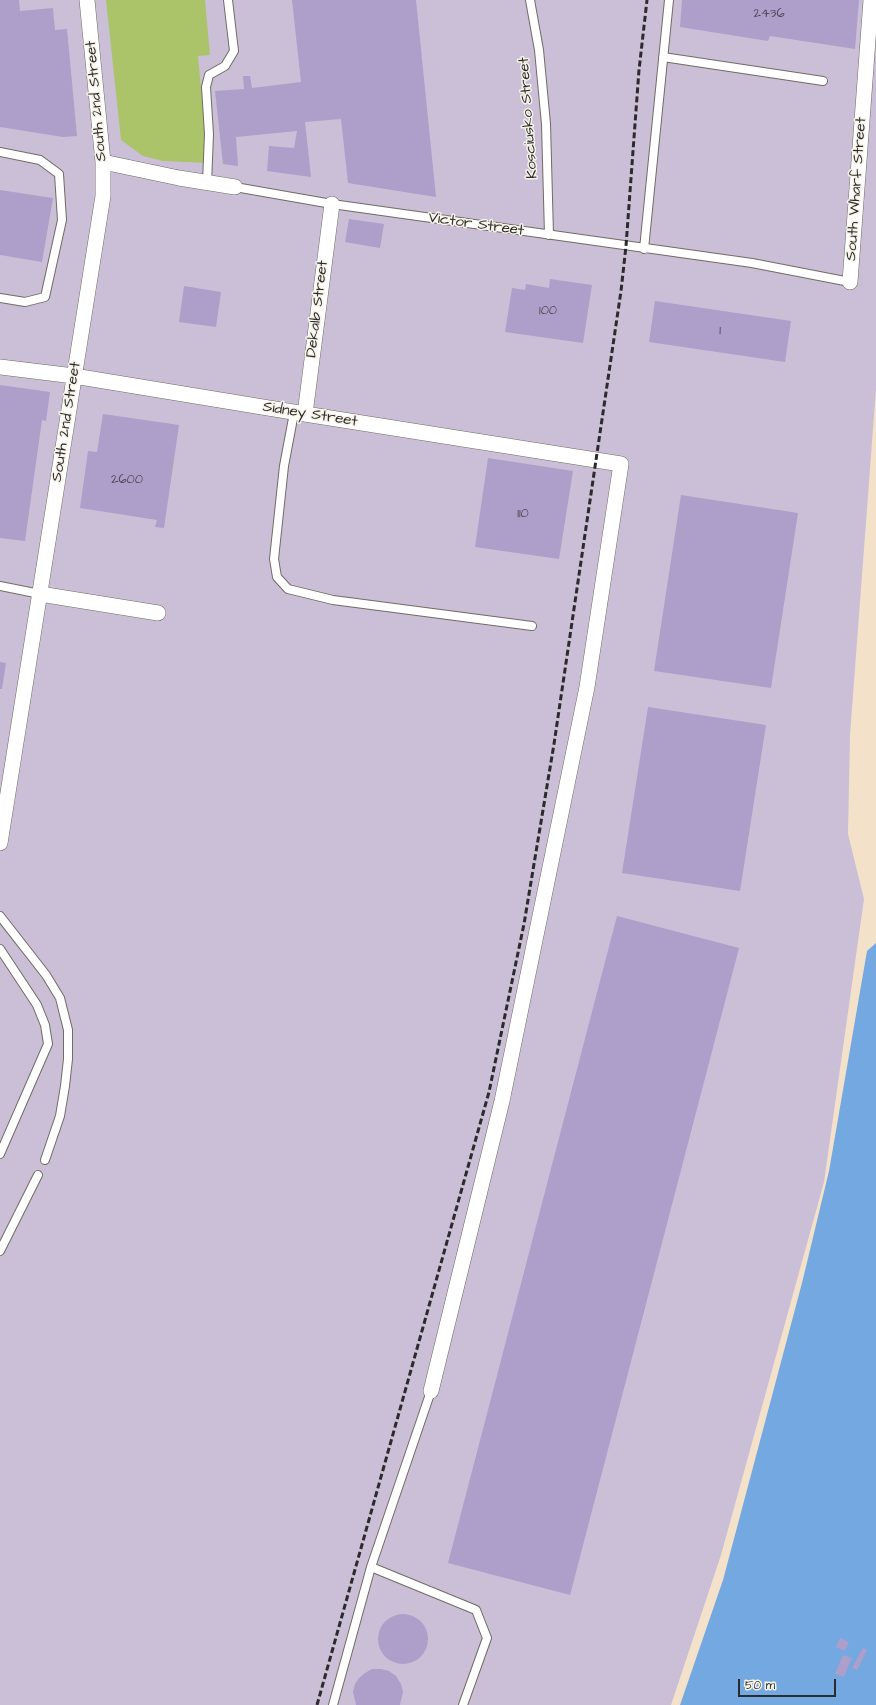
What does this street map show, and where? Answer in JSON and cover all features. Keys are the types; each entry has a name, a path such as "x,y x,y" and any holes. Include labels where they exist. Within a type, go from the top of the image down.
{"street":[{"name":"South 2nd Street","path":"0,843 2,822 103,196 103,162 87,0"},
{"name":"South Wharf Street","path":"850,282 871,0"},
{"name":"Victor Street","path":"103,162 207,183 235,187"},
{"name":"Dekalb Street","path":"299,414 332,204"},
{"name":"Sidney Street","path":"0,367 74,376 299,414 621,464 587,687 502,1101 431,1391"},
{"path":"40,594 158,613"}],"lane":[{"path":"207,183 209,134 206,87 209,75 225,66 234,51 228,0"},
{"name":"Kosciusko Street","path":"530,0 539,50 546,124 549,235"},
{"path":"644,249 669,0"},
{"path":"663,57 823,80"},
{"path":"0,152 40,160 59,174 62,220 45,297 26,302 0,298"},
{"name":"Victor Street","path":"235,187 332,204 752,263 850,282"},
{"name":"Dekalb Street","path":"299,414 283,479 274,559 277,577 288,589 333,600 532,626"},
{"path":"0,586 40,594"},
{"path":"0,916 46,975 60,998 68,1030 68,1059 64,1094 60,1116 45,1160"},
{"path":"0,949 37,1005 45,1025 48,1044 0,1154"},
{"path":"0,1251 38,1175"},
{"path":"333,1705 371,1567 431,1391"},
{"path":"371,1567 476,1610 487,1638 463,1705"}],"shaded area":[{"path":"0,0 876,0 876,389 850,735 848,834 864,899 824,1182 721,1555 671,1705 0,1705"}],"green space":[{"path":"106,0 205,0 210,55 198,56 208,163 163,161 143,156 121,140"}],"water":[{"path":"876,943 876,1705 680,1705 723,1580 802,1283 829,1171 867,951"}],"building":[{"path":"0,0 19,0 20,11 53,8 55,30 67,29 77,136 63,137 0,127"},
{"path":"292,0 416,0 436,197 348,183 341,119 305,122 311,177 267,171 269,146 294,148 297,131 236,137 238,166 223,164 215,91 244,89 243,76 250,76 252,88 301,82"},
{"path":"682,0 859,0 855,49 770,36 768,41 680,27"},
{"path":"0,190 53,198 42,262 0,255"},
{"path":"349,219 384,224 380,248 345,242"},
{"path":"550,279 592,285 583,343 505,332 512,288 525,290 526,284 549,288"},
{"path":"184,286 221,292 216,327 179,322"},
{"path":"655,301 791,321 785,362 649,342"},
{"path":"0,385 50,392 46,421 42,420 25,541 0,538"},
{"path":"103,414 179,425 164,528 155,527 157,520 80,508 88,451 97,452"},
{"path":"488,458 573,471 559,559 475,547"},
{"path":"681,495 798,513 771,688 654,671"},
{"path":"0,662 6,663 2,689 0,689"},
{"path":"648,707 766,725 740,891 622,873"},
{"path":"617,916 739,948 570,1595 448,1563"},
{"path":"403,1614 417,1618 424,1625 428,1639 424,1653 417,1660 403,1664 389,1660 382,1653 378,1639 382,1625 389,1618"},
{"path":"840,1638 849,1642 845,1651 836,1647"},
{"path":"863,1648 867,1650 857,1670 852,1668"},
{"path":"843,1655 852,1658 844,1677 835,1674"},
{"path":"372,1669 389,1671 396,1676 401,1684 403,1692 400,1705 356,1705 353,1692 355,1684 359,1678"}],"railway":[{"path":"317,1705 489,1092 524,924 554,744 621,291 626,246 639,70 647,0"}]}
